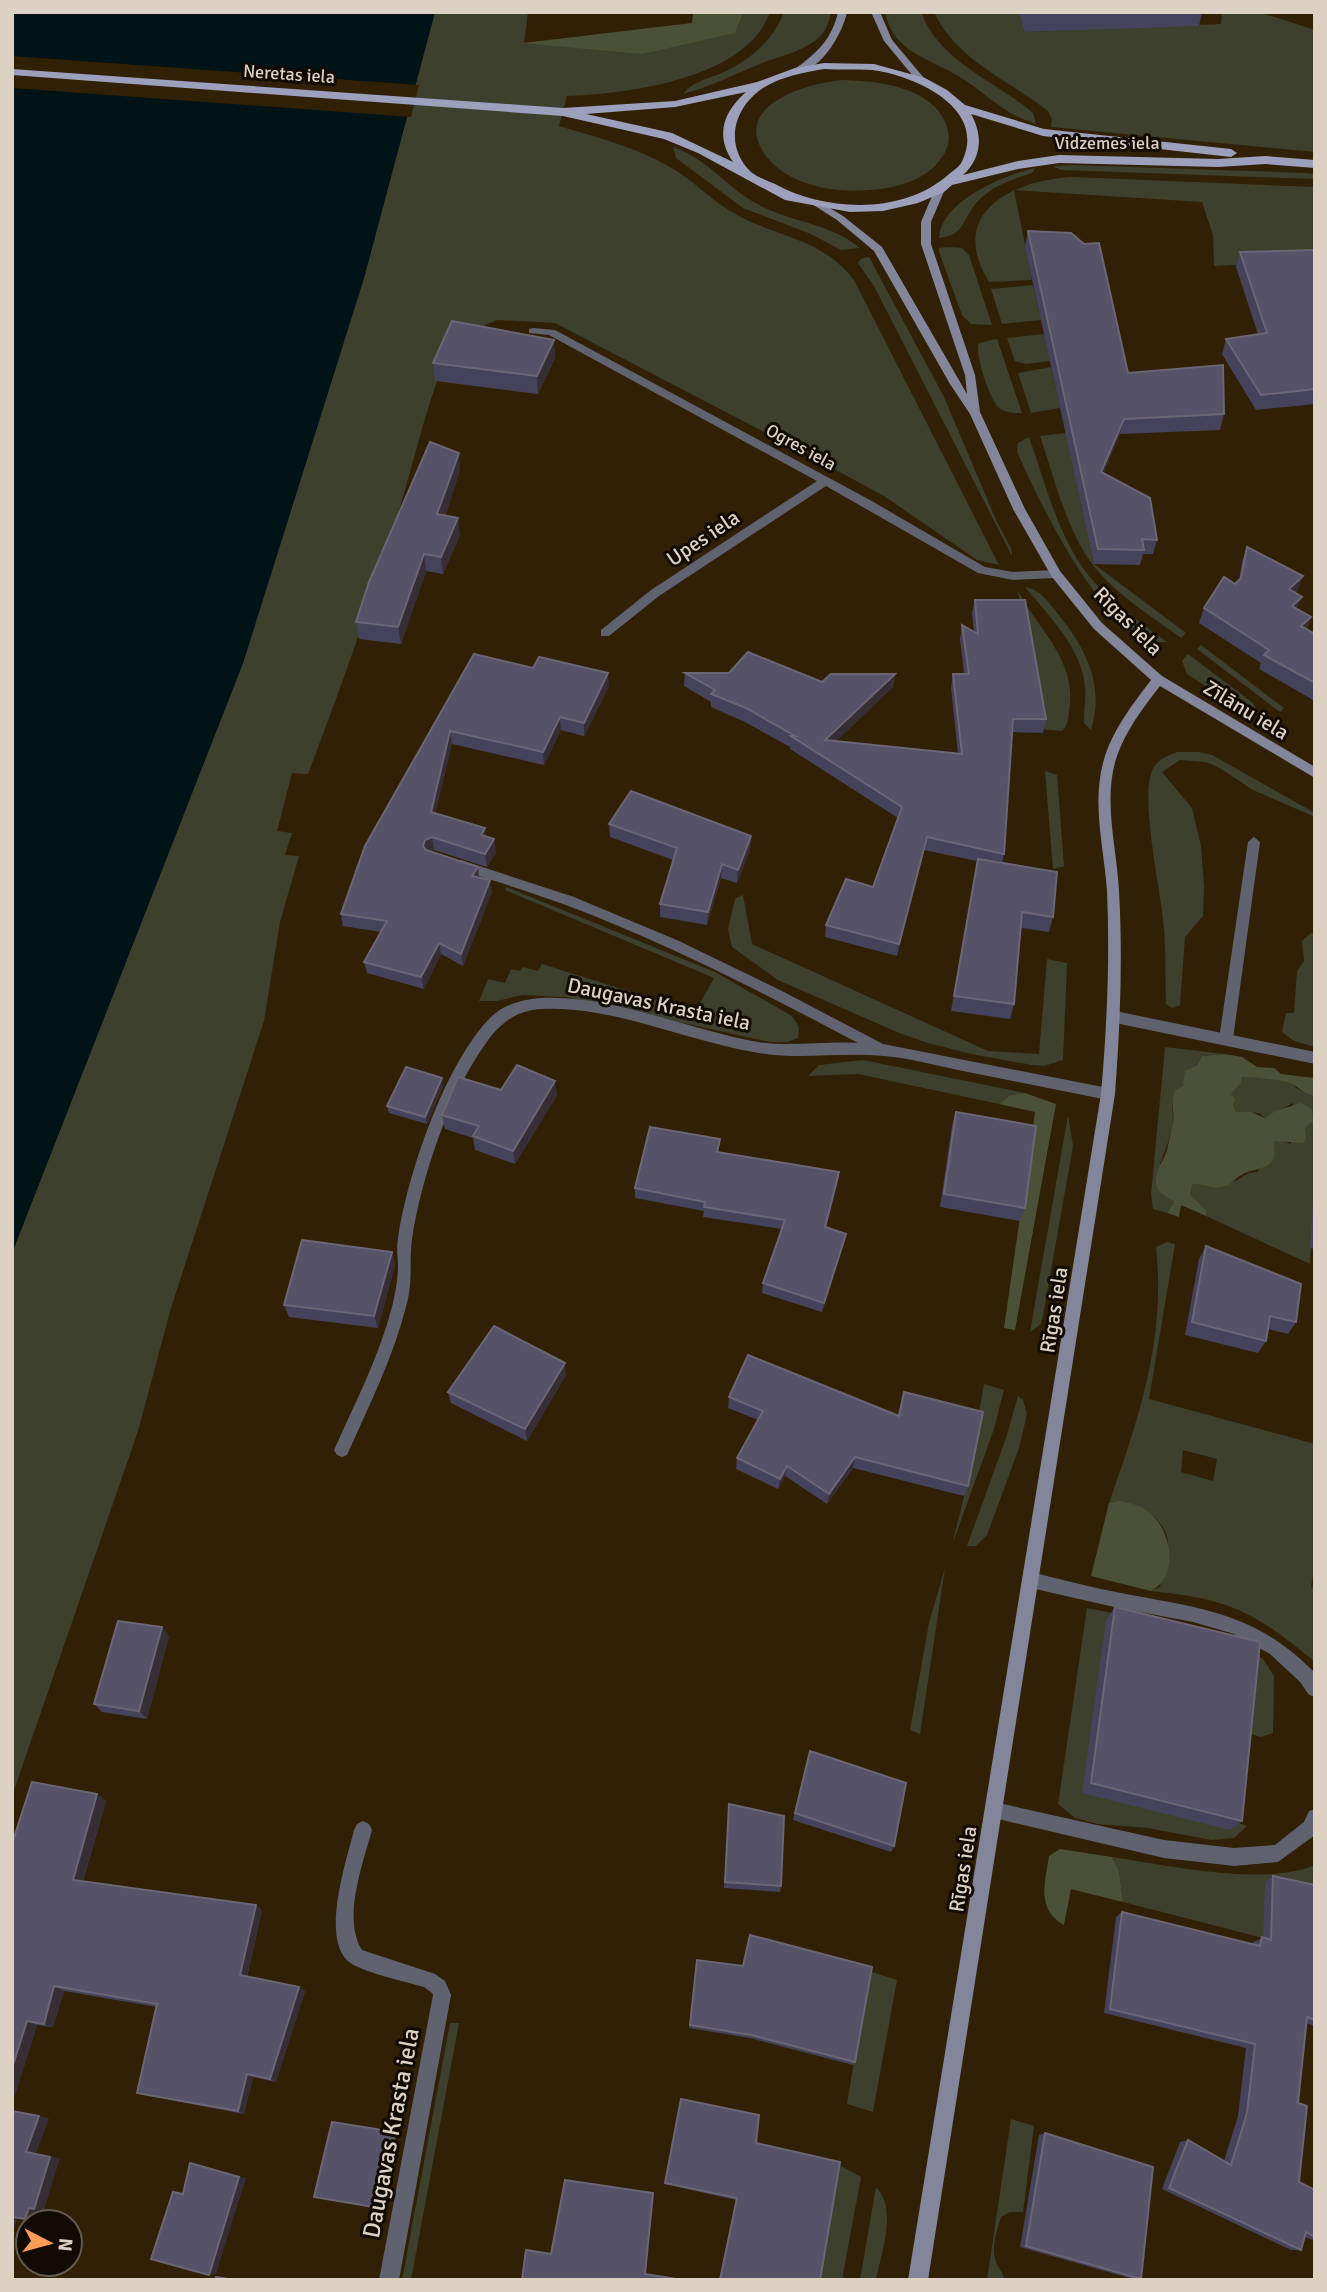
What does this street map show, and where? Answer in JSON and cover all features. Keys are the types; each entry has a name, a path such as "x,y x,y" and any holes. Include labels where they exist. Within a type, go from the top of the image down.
{"main road":[{"path":"799,70 828,48 838,31 843,12"},
{"path":"875,12 889,45 921,80"},
{"path":"563,111 675,104 760,85 799,70 824,66 862,66 899,72 921,80 943,92 961,107 972,126 974,145 968,164 940,189 914,200 883,207 850,208 789,197 765,186 747,172 732,154 727,135 730,117 742,100 760,85"},
{"name":"Neretas iela","path":"12,72 563,111"},
{"name":"Vidzemes iela","path":"961,107 1043,132 1315,164"},
{"path":"563,111 668,136 747,172"},
{"name":"Vidzemes iela","path":"952,181 1018,164 1051,160 1218,163 1265,160"},
{"name":"Rīgas iela","path":"940,189 926,222 926,244 970,375 975,413"},
{"name":"Rīgas iela","path":"817,204 840,218 877,249 955,384 975,413 1019,509 1056,574 1098,626 1158,679 1134,712 1114,747 1107,771 1104,800 1114,914 1115,1017 1108,1094 918,2280"},
{"name":"Zīlānu iela","path":"1158,679 1315,773"}],"street":[{"name":"Ogres iela","path":"533,331 551,332 982,570 1013,576 1056,574"},
{"name":"Upes iela","path":"605,633 655,593 825,481"},
{"path":"1226,1040 1254,842"},
{"path":"444,860 555,896 709,961 886,1051"},
{"name":"Daugavas Krasta iela","path":"342,1450 396,1318 406,1274 404,1241 426,1152 476,1043 506,1011 518,1006 546,1004 583,1006 765,1049 803,1052 847,1048 886,1051 1108,1094"},
{"path":"1115,1017 1315,1058"},
{"path":"1031,1580 1126,1602 1211,1617 1242,1628 1287,1657 1315,1689"},
{"path":"994,1810 1164,1849 1234,1857 1278,1853 1310,1828 1315,1817"},
{"name":"Daugavas Krasta iela","path":"363,1830 345,1920 345,1938 349,1950 356,1957 429,1980 439,1987 442,1995 389,2280"}],"green space":[{"path":"435,12 528,12 524,43 735,33 744,12 770,12 757,35 737,53 711,67 652,86 567,96 559,126 650,157 678,172 730,211 755,224 814,247 841,266 854,280 999,565 977,560 884,496 555,323 497,320 454,338 428,408 374,589 320,743 308,774 292,773 277,831 292,833 285,855 299,856 280,922 264,1021 171,1308 138,1431 12,1796 12,1253 243,663 364,278"},
{"path":"693,12 744,12 735,33 642,54 523,43 692,23"},
{"path":"784,12 831,12 824,31 809,44 683,94 696,83 722,73 751,56 767,41"},
{"path":"885,12 921,12 929,28 952,55 1027,108 1033,113 1036,124 1005,110 963,79 905,46 889,26"},
{"path":"934,12 1019,12 1024,32 1221,24 1222,12 1259,12 1315,30 1315,152 1051,127 1052,120 1048,111 969,56 944,29"},
{"path":"844,80 902,88 917,94 939,112 946,124 949,140 942,157 926,174 904,184 880,189 843,190 806,183 775,166 764,153 757,136 758,121 766,109 795,91"},
{"path":"673,147 696,158 759,205 836,233 860,248 841,250 811,234 743,208 676,158"},
{"path":"1052,166 1306,173 1315,174 1315,179 1061,170"},
{"path":"1035,168 1032,173 1005,182 987,193 975,204 960,229 939,238 942,225 950,212 962,201 992,183"},
{"path":"1073,177 1315,187 1315,260 1214,266 1213,235 1202,202 1016,190 1050,180"},
{"path":"1014,191 1032,280 989,282 978,258 976,236 981,219 992,204"},
{"path":"939,248 962,248 969,255 992,325 971,324 962,315 939,252"},
{"path":"869,257 944,397 997,522 1012,550 1012,556 874,286 858,263"},
{"path":"1033,285 1041,320 1002,324 991,289"},
{"path":"1044,334 1050,361 1026,364 1015,361 1007,338"},
{"path":"997,339 1022,413 1007,412 999,408 991,396 984,376 979,343"},
{"path":"1051,367 1060,408 1031,413 1018,373"},
{"path":"1066,433 1094,564 1186,633 1181,638 1109,583 1090,561 1081,547 1061,500 1040,436"},
{"path":"1029,437 1055,514 1083,568 1112,600 1167,642 1144,637 1121,621 1077,567 1017,452 1018,443"},
{"path":"1025,587 1036,591 1047,601 1068,627 1084,654 1090,668 1096,698 1091,730 1084,723 1085,685 1075,653"},
{"path":"1018,591 1055,647 1068,677 1069,711 1067,725 1062,731 1042,729"},
{"path":"1201,645 1284,708 1280,712 1197,649"},
{"path":"1188,654 1253,703 1259,714 1228,696 1224,698 1187,674 1182,661"},
{"path":"1177,752 1212,755 1315,813 1315,817 1253,790 1206,762 1180,760 1162,772 1192,808 1201,846 1204,886 1203,916 1185,937 1180,1005 1172,1008 1166,1004 1164,928 1148,803 1154,767 1162,759"},
{"path":"1045,771 1057,775 1064,866 1053,869"},
{"path":"506,887 715,972 792,1016 799,1027 798,1038 787,1042 770,1042 565,997 522,995 497,1001 479,1001 488,979 505,983 511,969 520,971 523,967 538,971 542,964 695,1012 714,978 505,890"},
{"path":"743,895 752,944 988,1051 1039,1054 1047,959 1067,963 1063,1060 1044,1066 1032,1065 928,1043 778,980 732,947 728,929 735,899"},
{"path":"1311,933 1315,934 1315,1047 1294,1041 1282,1032 1286,1013 1294,1013 1297,971 1304,961 1302,941"},
{"path":"1165,1047 1224,1054 1202,1056 1183,1086 1175,1091 1172,1129 1160,1163 1174,1201 1167,1213 1153,1209 1151,1194"},
{"path":"1224,1054 1242,1057 1257,1067 1274,1068 1281,1074 1315,1078 1315,1096 1283,1081 1242,1077 1241,1083 1231,1094 1236,1099 1233,1104 1236,1112 1251,1112 1265,1118 1275,1111 1301,1103 1312,1109 1313,1121 1305,1127 1306,1139 1303,1143 1274,1141 1274,1156 1264,1167 1242,1174 1225,1186 1193,1184 1190,1194 1207,1211 1206,1216 1181,1205 1179,1217 1167,1213 1174,1201 1160,1192 1156,1182 1173,1123 1175,1090 1183,1086 1185,1071 1196,1066 1202,1056"},
{"path":"863,1060 1025,1093 1010,1095 999,1104 858,1074 808,1076 819,1065"},
{"path":"1242,1077 1270,1078 1293,1084 1315,1096 1315,1169 1310,1264 1206,1216 1207,1211 1190,1194 1193,1184 1217,1185 1257,1172 1275,1148 1273,1141 1291,1144 1293,1103 1265,1118 1259,1113 1236,1112 1233,1103 1236,1099 1231,1094 1241,1083"},
{"path":"1025,1093 1056,1104 1015,1330 1004,1328 1035,1112 999,1104 1010,1095"},
{"path":"1068,1115 1073,1146 1043,1316 1041,1324 1030,1332"},
{"path":"1167,1242 1175,1244 1149,1399 1315,1444 1315,1563 1311,1587 1315,1588 1315,1662 1275,1631 1240,1611 1202,1598 1151,1591 1160,1587 1168,1547 1166,1533 1154,1517 1137,1506 1109,1503 1148,1378 1157,1314 1156,1247","holes":["1183,1450 1217,1459 1213,1481 1181,1472"]},
{"path":"984,1384 1004,1390 994,1429 952,1545 964,1496"},
{"path":"1018,1396 1023,1400 1027,1414 1019,1448 987,1535 976,1546 967,1546 1006,1438"},
{"path":"1119,1501 1146,1510 1162,1527 1169,1551 1169,1563 1160,1584 1151,1591 1091,1576 1109,1503"},
{"path":"945,1568 920,1734 910,1730 929,1623"},
{"path":"1087,1608 1156,1622 1251,1650 1263,1659 1274,1676 1273,1733 1261,1737 1241,1731 1231,1820 1247,1826 1234,1838 1211,1840 1148,1828 1097,1824 1075,1818 1058,1804"},
{"path":"1060,1849 1112,1857 1119,1871 1123,1902 1071,1889 1064,1925 1055,1919 1049,1911 1044,1895 1049,1856"},
{"path":"1112,1857 1187,1869 1243,1874 1294,1871 1315,1865 1315,1893 1290,1945 1123,1902 1119,1871"},
{"path":"869,1971 897,1980 873,2112 847,2104"},
{"path":"450,2023 459,2023 411,2280 402,2280"},
{"path":"1011,2119 1034,2126 1023,2212 1010,2212 1001,2217 994,2252 1004,2280 987,2280"},
{"path":"837,2164 861,2177 842,2280 818,2280"},
{"path":"876,2187 883,2196 886,2207 884,2245 876,2280 860,2280"}],"shaded area":[{"path":"12,12 435,12 364,278 243,663 12,1253"}],"pier":[{"path":"12,56 419,85 411,117 12,88"}],"building":[{"path":"1028,231 1071,233 1084,244 1099,243 1128,373 1223,365 1224,414 1124,419 1101,472 1150,498 1157,540 1142,539 1144,550 1098,549"},
{"path":"1314,250 1315,389 1261,395 1226,339 1267,333 1240,252"},
{"path":"452,321 554,340 537,376 433,363"},
{"path":"430,442 459,453 437,514 458,518 441,557 424,554 398,627 356,622 369,582"},
{"path":"1247,547 1303,576 1289,589 1302,597 1292,606 1311,617 1301,626 1315,634 1315,683 1264,655 1269,650 1204,608 1224,577 1235,584 1241,578"},
{"path":"975,600 1025,600 1046,719 1013,719 1004,854 927,837 899,944 826,925 846,879 873,887 902,807 791,736 795,736 746,708 711,694 715,690 685,673 729,673 748,652 822,682 831,674 895,674 825,740 962,754 953,674 969,674 962,625 978,634"},
{"path":"474,654 533,668 539,657 608,673 584,723 560,717 543,752 450,731 431,812 485,828 481,835 494,839 485,854 432,837 425,840 423,846 426,850 478,867 472,876 490,880 461,954 439,943 421,977 364,962 387,921 341,914 365,846"},
{"path":"631,791 751,836 738,870 722,864 708,912 660,904 677,848 609,824"},
{"path":"978,859 1057,872 1053,917 1022,912 1014,1004 954,996"},
{"path":"517,1065 555,1081 513,1151 473,1136 479,1126 442,1115 458,1077 501,1090"},
{"path":"406,1067 442,1078 425,1117 387,1106"},
{"path":"956,1112 1036,1126 1025,1208 944,1194"},
{"path":"650,1127 720,1139 717,1152 839,1172 825,1227 846,1234 824,1303 763,1283 785,1220 704,1207 705,1202 635,1188"},
{"path":"302,1240 392,1252 374,1316 284,1305"},
{"path":"1206,1246 1301,1284 1296,1322 1270,1316 1266,1341 1192,1322"},
{"path":"494,1326 565,1363 525,1429 448,1392"},
{"path":"748,1355 899,1416 904,1392 983,1412 968,1486 855,1457 829,1494 787,1466 780,1479 737,1458 763,1411 729,1397"},
{"path":"1115,1607 1260,1642 1242,1821 1091,1783"},
{"path":"118,1621 162,1627 139,1711 94,1704"},
{"path":"810,1751 906,1783 894,1846 795,1813"},
{"path":"32,1782 97,1794 73,1880 256,1905 240,1975 299,1987 270,2079 247,2074 238,2111 137,2093 157,2004 54,1986 44,2024 27,2021 12,2068 12,1844"},
{"path":"729,1804 784,1816 781,1886 725,1882"},
{"path":"1273,1876 1315,1885 1315,2020 1307,2017 1298,2103 1307,2106 1299,2182 1315,2190 1315,2237 1306,2232 1301,2250 1169,2188 1188,2140 1231,2165 1247,2113 1255,2044 1110,2009 1122,1912 1260,1946 1262,1937 1271,1940"},
{"path":"750,1935 872,1967 855,2062 751,2035 690,2025 697,1960 743,1966"},
{"path":"681,2099 759,2115 756,2143 840,2162 820,2280 720,2280 737,2198 665,2183"},
{"path":"12,2111 39,2116 26,2152 50,2157 34,2208 14,2208 12,2217"},
{"path":"332,2122 395,2132 380,2208 314,2197"},
{"path":"1045,2133 1153,2167 1141,2279 1026,2246"},
{"path":"190,2163 239,2177 209,2275 151,2259 173,2192 183,2194"},
{"path":"565,2180 653,2193 645,2274 683,2280 522,2280 526,2250 551,2254"}]}
